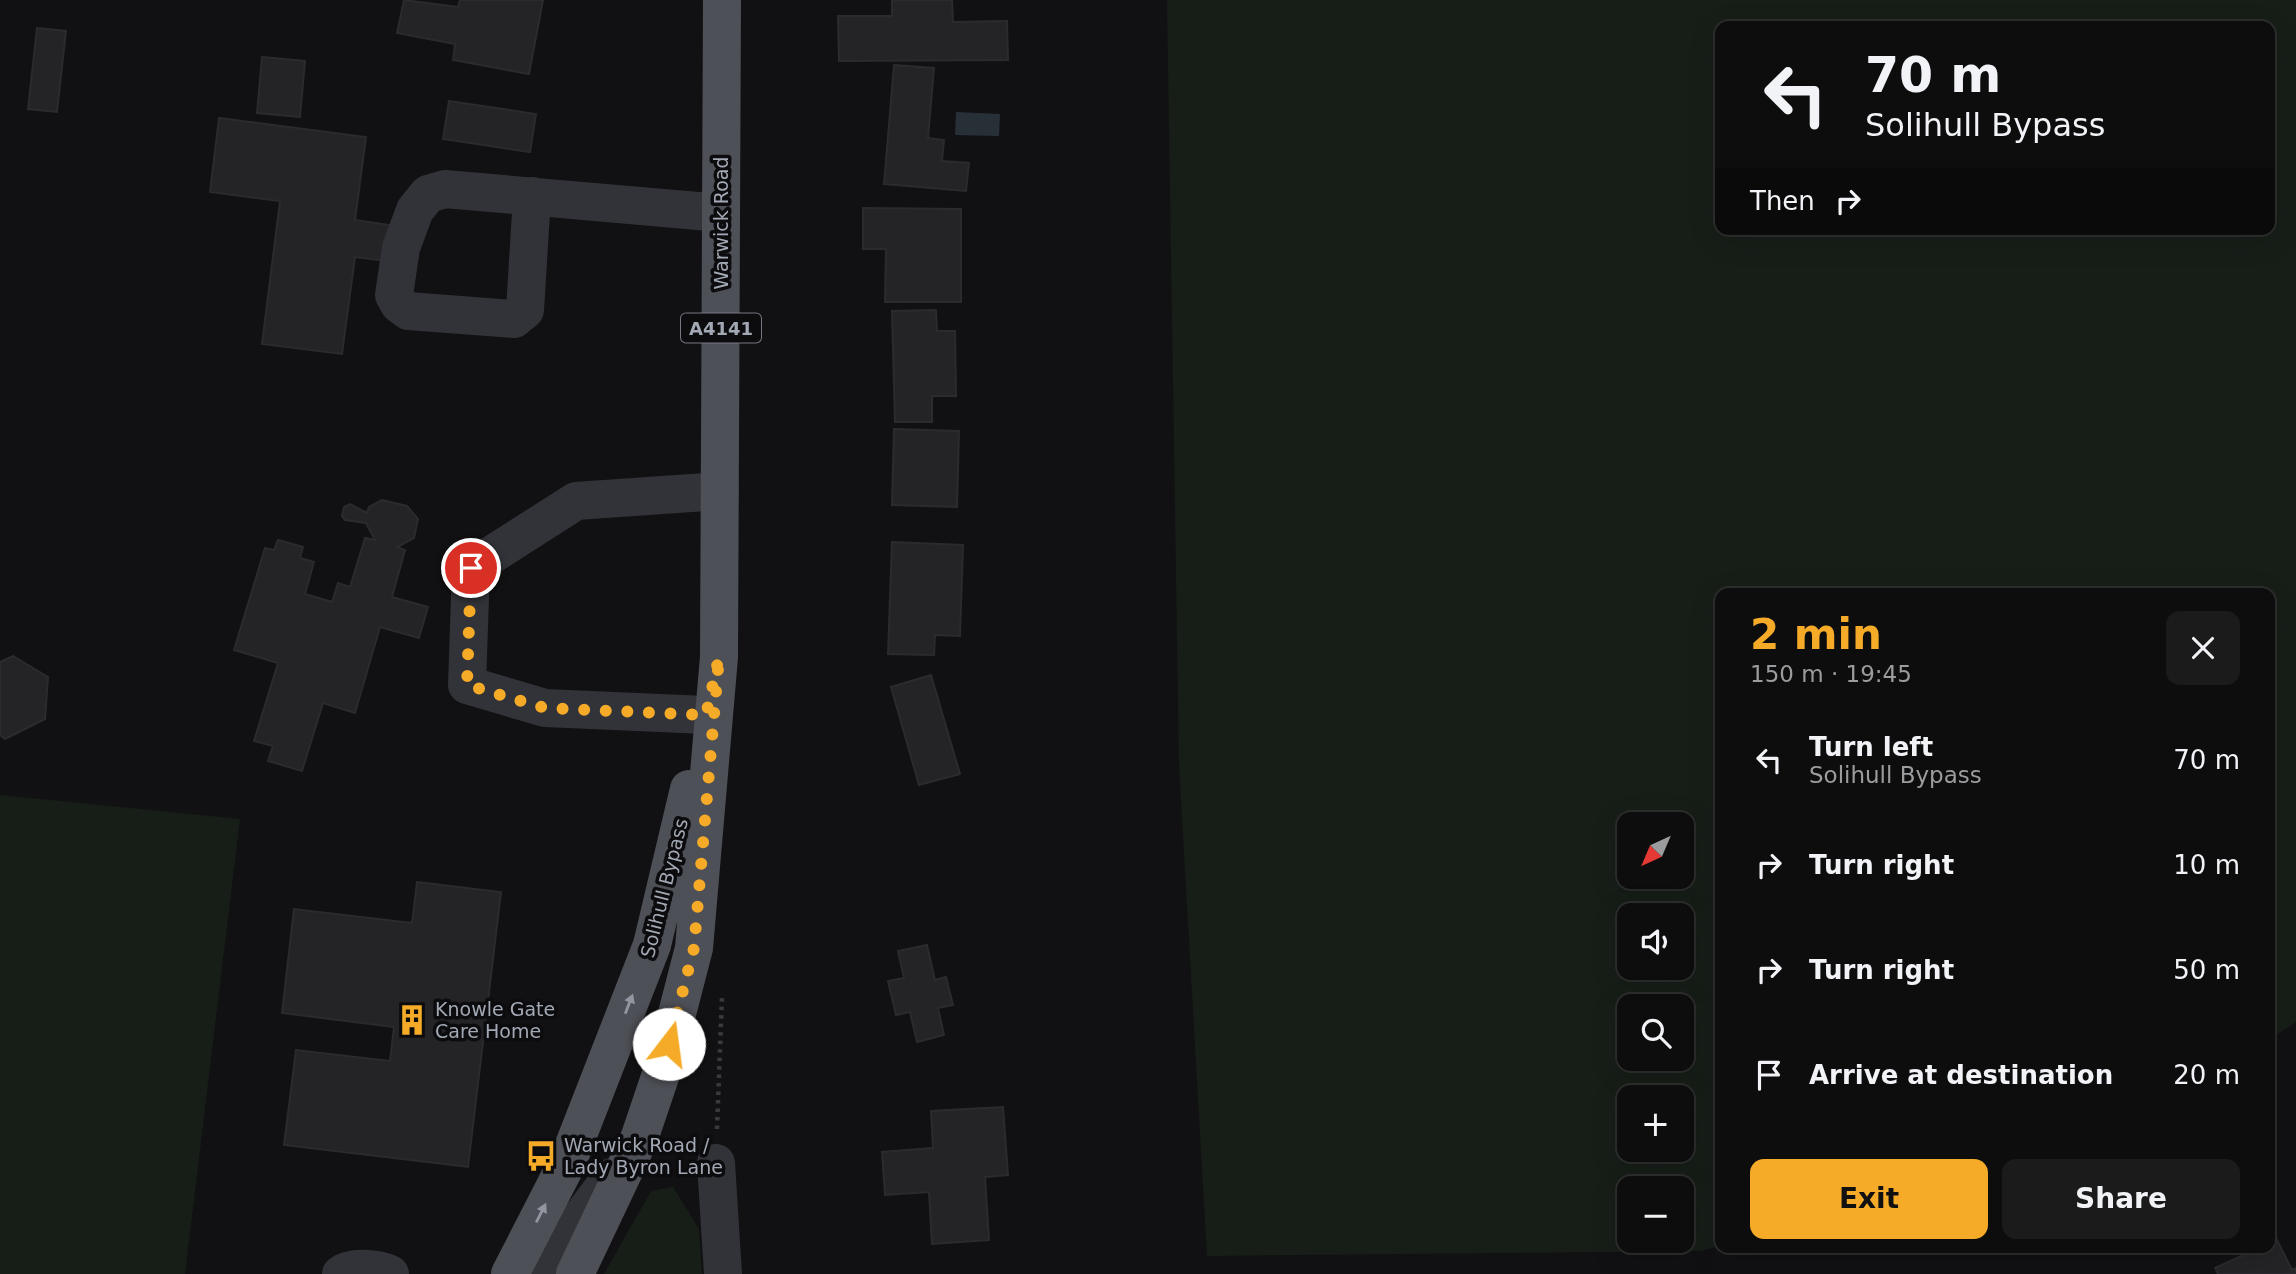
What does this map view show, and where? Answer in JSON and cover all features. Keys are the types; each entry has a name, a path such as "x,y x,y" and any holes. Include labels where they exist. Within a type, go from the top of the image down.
{"main road":[{"name":"Warwick Road","path":"719,657 722,0"},
{"name":"Solihull Bypass","path":"510,1274 567,1163 652,945 719,657"},
{"name":"Solihull Bypass","path":"575,1274 639,1139 663,1068 694,948 719,657"}],"street":[{"path":"532,196 721,213"},
{"path":"706,715 545,708 467,685 471,568 576,501 720,491"},
{"path":"545,1274 573,1228 639,1139"},
{"path":"716,1163 723,1274"},
{"path":"341,1274 346,1270 381,1270 390,1274"}],"shaded area":[{"path":"1167,0 2296,0 2296,1022 2275,1036 2275,588 1715,588 1715,1247 1694,1251 1694,1176 1617,1176 1617,1252 1207,1256 1179,764"},
{"path":"956,112 1000,114 999,136 955,135"},
{"path":"0,795 240,819 185,1274 0,1274"},
{"path":"673,1187 699,1229 702,1274 604,1274 651,1191"}],"building":[{"path":"404,0 458,7 460,0 543,0 529,74 453,60 455,44 397,33"},
{"path":"892,0 952,0 953,22 1007,21 1008,60 839,61 838,16 892,16"},
{"path":"37,28 66,31 57,112 28,109"},
{"path":"262,57 305,61 300,117 257,113"},
{"path":"894,65 934,68 928,138 944,140 942,161 969,163 966,191 884,184"},
{"path":"449,101 536,114 530,152 443,139"},
{"path":"219,118 366,137 355,220 390,225 386,261 355,257 342,354 262,344 280,201 210,192"},
{"path":"863,208 961,209 961,302 885,302 886,249 863,249"},
{"path":"936,310 937,331 955,331 956,396 932,396 932,422 895,422 892,311"},
{"path":"894,429 959,431 957,507 892,505"},
{"path":"382,500 407,506 418,519 414,538 397,547 405,550 392,597 428,607 419,638 380,627 355,713 323,703 302,771 268,761 273,746 254,741 278,663 234,650 265,548 274,550 278,540 303,547 300,558 314,562 305,594 332,602 338,583 350,587 365,538 375,540 366,523 345,520 342,516 344,507 350,504 367,513 369,507"},
{"path":"892,542 963,545 960,636 935,635 934,655 888,654"},
{"path":"13,656 48,677 45,719 5,739 0,735 0,662"},
{"path":"931,675 960,774 919,785 891,687"},
{"name":"Knowle Gate Care Home","path":"417,882 501,892 468,1167 284,1145 296,1050 390,1061 394,1027 282,1013 294,909 412,923"},
{"path":"927,945 935,980 946,977 953,1005 938,1008 944,1035 917,1042 910,1012 896,1015 888,981 904,978 898,951"},
{"path":"1003,1107 1008,1175 985,1177 989,1240 932,1244 929,1192 885,1195 882,1152 933,1148 931,1111"},
{"path":"2277,1240 2292,1270 2296,1268 2296,1274 2218,1274 2215,1268 2248,1253 2275,1253"}],"place":[{"name":"Knowle Gate Care Home","path":"412,1020"},
{"name":"Warwick Road / Lady Byron Lane","path":"541,1156"}],"route":[{"path":"471,568 467,685 545,708 706,715 719,657 694,948 669,1044"}]}
